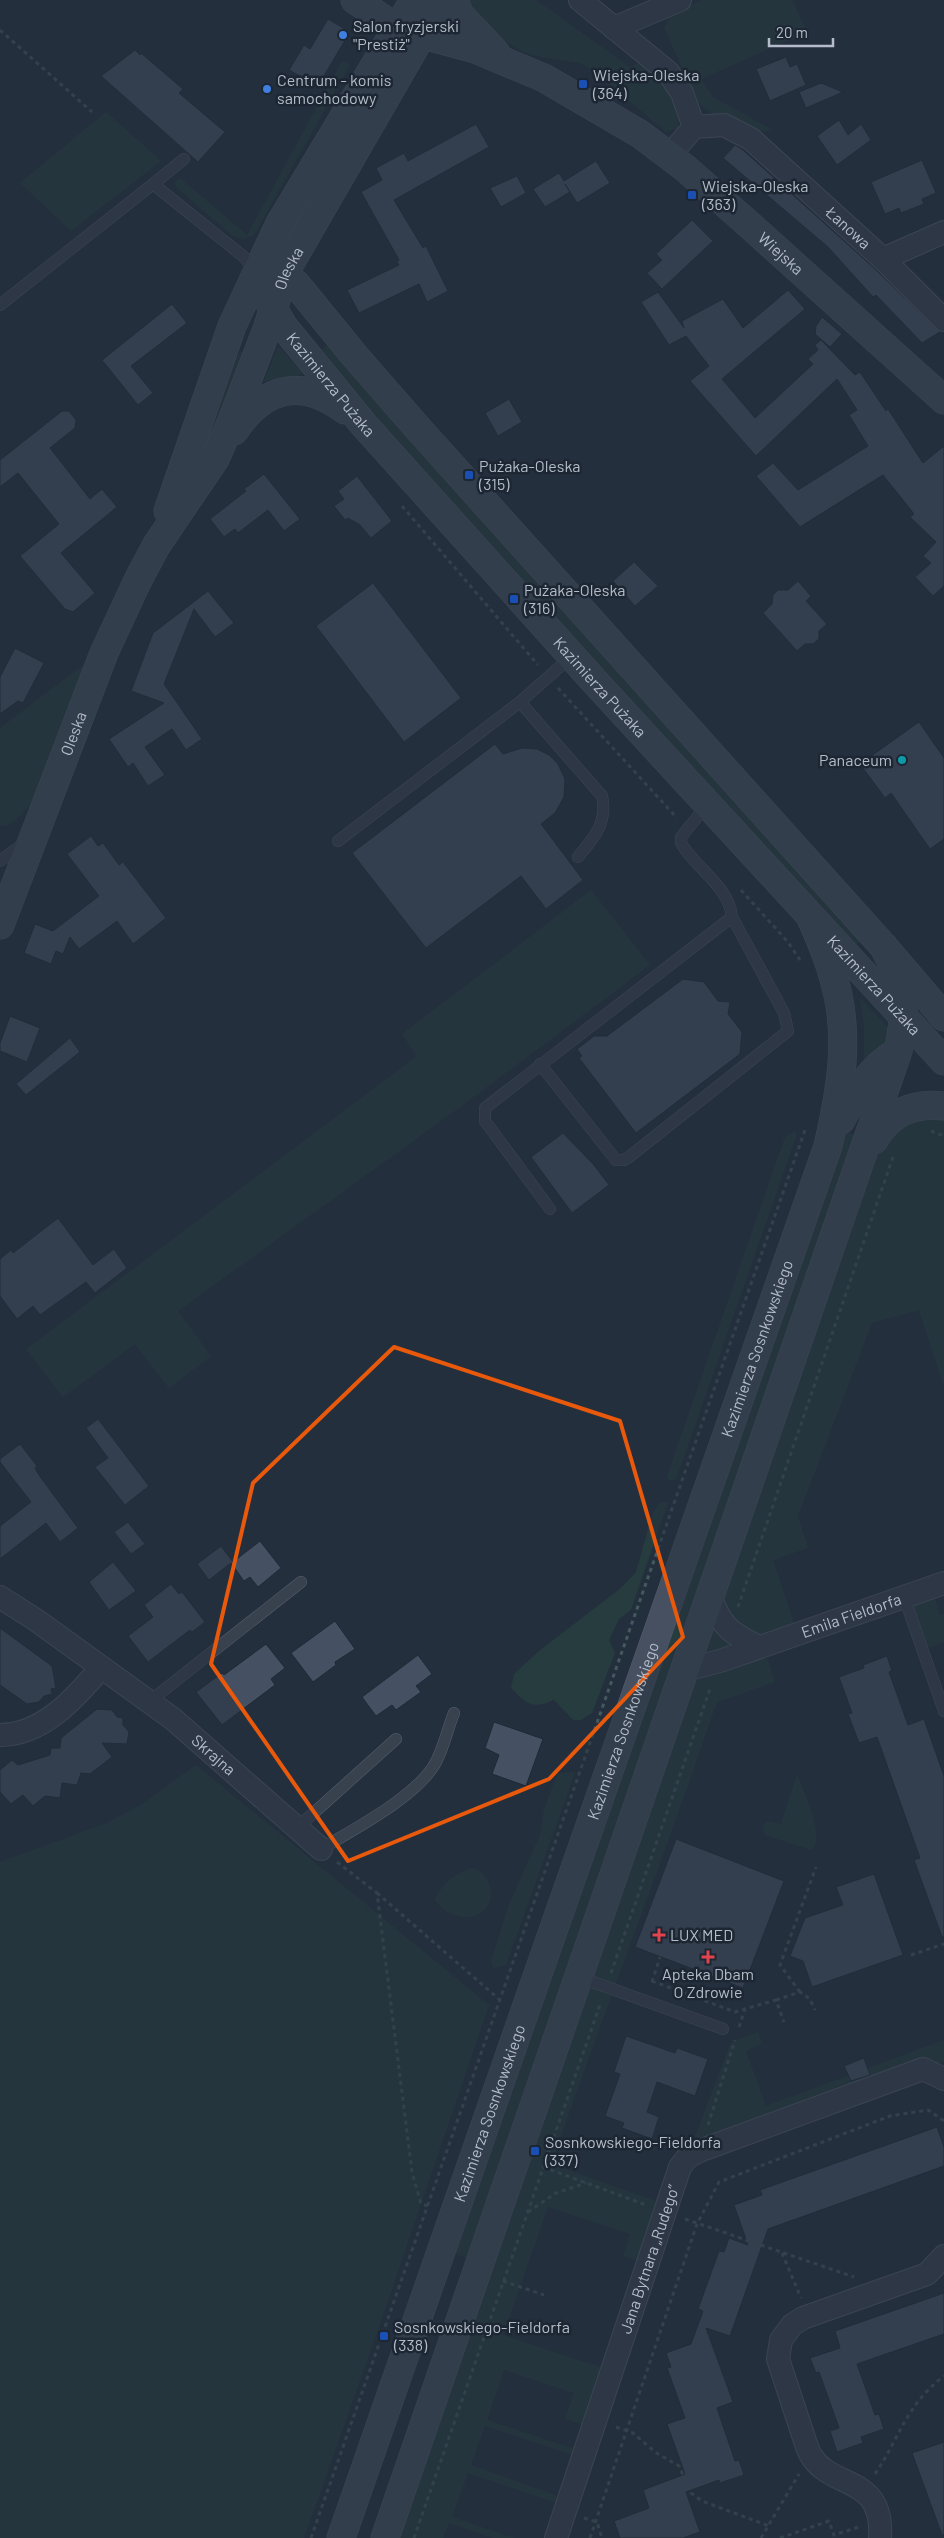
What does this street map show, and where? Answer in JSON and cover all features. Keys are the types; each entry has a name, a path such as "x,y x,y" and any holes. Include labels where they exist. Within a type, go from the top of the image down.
{"street":[{"path":"355,0 410,32"},
{"name":"Oleska","path":"0,925 104,654 156,546 215,459 231,423 274,311 284,274 410,32 414,0"},
{"name":"Oleska","path":"156,546 232,326 286,211 410,32 442,0"},
{"name":"Wiejska","path":"454,0 460,15 504,61"},
{"path":"580,0 668,72 682,93 694,127 669,156"},
{"path":"614,28 680,0"},
{"name":"Wiejska","path":"410,32 464,45 544,78 640,134 669,156 875,335 944,400"},
{"name":"Łanowa","path":"694,127 724,125 751,139 883,259 944,320"},
{"path":"883,259 944,232"},
{"path":"257,274 268,271 280,271 284,274"},
{"name":"Kazimierza Pużaka","path":"257,274 284,328 364,425 707,805 904,1017 939,1050"},
{"name":"Kazimierza Pużaka","path":"284,274 296,284 354,355 449,464 884,947 944,1017"},
{"path":"215,459 244,418 271,395 284,391 300,389 317,394 335,403 364,425"},
{"name":"Kazimierza Sosnkowskiego","path":"341,2538 603,1784 828,1146 840,1092 843,1028 833,976 812,918"},
{"path":"385,2538 711,1598 898,1051 904,1017 901,985 896,970 884,947"},
{"path":"828,1146 854,1096 865,1081 887,1058 898,1051 910,1047 939,1050"},
{"path":"861,1163 879,1131 890,1118 901,1111 918,1106 944,1106"},
{"name":"Emila Fieldorfa","path":"685,1670 720,1661 944,1583"},
{"name":"Skrajna","path":"0,1596 150,1700 234,1771 321,1849"},
{"path":"711,1598 716,1614 730,1631 759,1647"},
{"path":"0,1735 29,1731 43,1723 84,1688 102,1668"},
{"name":"Jana Bytnara „Rudego”","path":"556,2538 680,2167 687,2158 699,2151 923,2069 944,2079"},
{"path":"879,2529 872,2502 862,2489 826,2471 811,2455 778,2359 779,2349 785,2332 803,2318 927,2274 944,2256"}],"lane":[{"path":"0,305 184,159"},
{"path":"153,184 244,257 257,274"},
{"path":"338,841 520,702 572,656"},
{"path":"520,702 602,796 604,815 601,825 578,857"},
{"path":"540,1064 616,1160 624,1160 629,1158 788,1031 784,1014 732,918 731,909 723,893 681,843 681,837 707,805"},
{"path":"0,861 33,837"},
{"path":"550,1209 490,1127 484,1114 488,1104 732,918"},
{"path":"150,1700 301,1582"},
{"path":"904,1598 944,1711"},
{"path":"321,1849 393,1803 422,1781 433,1766 454,1713"},
{"path":"297,1828 396,1739"},
{"path":"579,1977 723,2030"}],"path":[{"path":"0,30 92,112"},
{"path":"397,500 548,677 687,829"},
{"path":"737,885 788,942 804,966"},
{"path":"928,1130 944,1136"},
{"path":"311,2538 804,1134"},
{"path":"730,1631 895,1151"},
{"path":"414,2538 720,1661"},
{"path":"321,1849 376,1893 500,2000"},
{"path":"815,2010 810,1999 800,1992 780,1965 816,1867"},
{"path":"376,1893 412,2172 421,2204 454,2216"},
{"path":"911,1955 944,1944"},
{"path":"660,1957 652,1983 735,2012 800,1992"},
{"path":"776,2000 784,2022"},
{"path":"739,2028 745,2009"},
{"path":"699,2151 736,2037"},
{"path":"590,2538 697,2224 719,2182 890,2116 928,2110 944,2121"},
{"path":"544,2167 697,2224 856,2277 858,2285"},
{"path":"527,2213 556,2193 586,2183"},
{"path":"782,2252 802,2302"},
{"path":"503,2281 544,2295"},
{"path":"862,2489 869,2484 880,2466 904,2419 930,2387 944,2376"},
{"path":"595,2420 634,2433 655,2452 679,2466 691,2492 702,2501 768,2526"},
{"path":"762,2538 811,2455"},
{"path":"564,2512 596,2522"},
{"path":"780,2538 830,2521 834,2535 879,2529"},
{"path":"596,2522 602,2538"}],"highlighted area":[{"path":"394,1347 620,1421 683,1637 549,1779 348,1861 211,1664 253,1483"}],"green space":[{"path":"470,0 536,0 630,67 644,60 663,83 673,99 678,118 678,128 666,132 606,81 605,77 584,65 536,56 516,48 488,27 474,9"},
{"path":"703,0 792,0 807,32 701,79 713,97 773,130 753,130 732,124 713,114 697,102 664,27 673,13"},
{"path":"342,61 350,65 254,235 243,239 233,236 176,187 175,182 180,178 247,235"},
{"path":"106,112 161,161 71,231 20,183"},
{"path":"328,344 862,940 851,949 317,354"},
{"path":"278,346 302,372 300,375 264,381"},
{"path":"240,352 244,354 194,475 233,363"},
{"path":"107,647 56,777 16,820 9,825 0,826 0,728"},
{"path":"591,890 650,965 459,1108 178,1311 211,1356 169,1388 135,1344 63,1397 26,1349 417,1056 402,1034"},
{"path":"860,998 890,1029 893,1038 865,1061 864,1026"},
{"path":"944,1106 944,1387 919,1310 872,1323 798,1516 808,1548 773,1560 798,1634 763,1646 775,1682 717,1702 551,2164 667,2205 647,2264 623,2256 630,2234 548,2207 503,2335 612,2371 593,2428 565,2419 574,2393 504,2370 487,2420 584,2452 582,2458 485,2426 471,2465 569,2500 566,2506 468,2473 452,2517 514,2538 493,2538 449,2523 443,2538 385,2538 879,1131"},
{"path":"795,1131 796,1137 677,1477 674,1480 669,1480 667,1476 785,1137"},
{"path":"846,1132 859,1136 469,2259 453,2253"},
{"path":"662,1502 668,1503 631,1610 619,1619 609,1640 615,1653 592,1713 581,1720 573,1720 554,1700 535,1705 521,1698 511,1688 514,1674 539,1651 622,1587 636,1572 652,1515 658,1504"},
{"path":"931,1588 940,1615 944,1614 944,1642 923,1650 904,1597"},
{"path":"196,1765 489,2005 378,2330 304,2538 0,2538 0,1862 107,1823 142,1804"},
{"path":"575,1773 506,1965 494,1968 491,1962 508,1907 540,1835 544,1810 557,1774"},
{"path":"797,1774 815,1826 815,1844 811,1850 765,1835 762,1826 768,1821 781,1824"},
{"path":"472,1868 478,1870 487,1879 491,1892 489,1904 479,1914 472,1916 465,1917 451,1914 444,1910 435,1899 450,1880"},
{"path":"758,2032 762,2044 746,2051 766,2106 944,2040 944,2062 687,2158 731,2042"}],"building":[{"path":"328,19 350,32 318,86 289,70 304,45 310,49"},
{"path":"135,50 183,89 179,93 225,132 198,162 101,76"},
{"path":"786,57 790,67 797,64 806,85 770,101 756,69"},
{"path":"821,83 843,92 806,108 799,92"},
{"path":"839,120 848,135 861,124 871,140 837,165 817,136"},
{"path":"476,124 489,147 394,200 423,248 426,246 448,291 427,302 419,284 359,313 347,290 399,265 397,262 399,260 361,192 382,180 376,168 404,153 408,161"},
{"path":"735,145 743,150 874,268 940,332 922,343 876,295 873,297 828,247 723,158"},
{"path":"922,160 936,193 922,199 924,204 901,213 899,208 885,214 871,182"},
{"path":"596,161 610,183 577,203 565,184 570,192 545,207 533,189 559,173 564,181"},
{"path":"517,176 526,193 501,207 490,188"},
{"path":"692,220 713,241 662,289 647,273 662,260 656,254"},
{"path":"788,290 805,309 722,379 755,418 813,364 808,359 818,350 815,345 821,340 855,375 860,372 886,411 888,409 923,463 944,446 944,586 933,596 915,577 931,563 923,556 936,542 910,517 914,514 883,475 800,527 756,476 773,463 798,490 868,446 849,415 857,410 837,379 756,456 690,381 709,366 686,336 669,345 641,302 658,292 684,328 682,321 723,299 743,328"},
{"path":"172,304 187,323 131,366 153,393 138,405 102,360"},
{"path":"822,317 842,334 830,347 815,334 816,326"},
{"path":"509,399 522,422 498,436 485,413"},
{"path":"62,411 69,411 76,420 75,428 50,448 90,499 102,489 117,507 61,553 95,593 73,612 65,609 20,556 59,524 18,473 0,487 0,460"},
{"path":"264,474 300,519 284,531 268,510 238,533 235,529 224,537 210,519 246,491 244,489"},
{"path":"357,476 392,521 371,538 360,525 348,518 345,520 334,506 344,499 338,491"},
{"path":"634,562 658,586 635,606 613,581"},
{"path":"798,581 811,596 806,601 827,624 819,631 819,639 813,644 805,644 797,651 763,613 772,604 773,595 778,590 788,590"},
{"path":"373,583 461,698 404,742 316,626"},
{"path":"208,591 234,623 215,637 194,609 164,684 202,739 186,750 172,729 145,747 165,775 148,786 133,763 128,767 109,739 164,703 131,691 153,633"},
{"path":"15,648 44,663 23,703 18,701 0,714 0,677"},
{"path":"919,722 944,758 944,839 930,849 891,793 885,798 860,764"},
{"path":"495,744 503,754 522,748 537,749 549,755 558,764 565,779 564,797 555,813 541,824 583,880 546,909 521,876 426,948 352,853"},
{"path":"91,836 98,846 103,843 119,865 123,862 166,918 133,944 117,921 79,949 70,937 63,954 56,951 51,964 24,953 35,924 53,931 99,896 67,854"},
{"path":"683,979 704,982 718,1001 730,1002 728,1014 742,1032 740,1054 636,1133 579,1058 582,1056 577,1049 594,1036 607,1036"},
{"path":"10,1016 40,1028 27,1062 0,1051 0,1043"},
{"path":"70,1038 80,1052 26,1095 16,1084"},
{"path":"563,1133 594,1165 609,1185 572,1213 531,1157"},
{"path":"58,1218 93,1265 114,1249 127,1268 95,1293 86,1282 40,1315 33,1306 17,1319 0,1296 0,1259 11,1250 13,1253"},
{"path":"98,1419 149,1486 125,1505 95,1467 108,1458 86,1428"},
{"path":"20,1444 37,1466 35,1468 39,1475 78,1528 60,1542 46,1523 0,1559 0,1526 31,1502 0,1462 0,1459"},
{"path":"128,1522 145,1544 131,1554 114,1532"},
{"path":"260,1541 281,1568 258,1587 250,1577 244,1581 231,1563 209,1580 197,1564 221,1546 233,1562"},
{"path":"113,1562 136,1591 109,1610 89,1582"},
{"path":"171,1584 179,1594 182,1592 205,1622 192,1632 190,1630 148,1662 128,1636 153,1617 144,1605"},
{"path":"335,1621 355,1649 335,1662 336,1665 313,1682 291,1653"},
{"path":"0,1628 52,1666 56,1688 51,1689 52,1694 44,1696 39,1702 27,1704 0,1685"},
{"path":"266,1644 285,1668 271,1679 275,1685 222,1725 196,1692 222,1673 224,1675"},
{"path":"418,1655 432,1674 416,1686 421,1692 396,1710 392,1705 376,1716 362,1697"},
{"path":"887,1656 892,1671 889,1672 908,1725 924,1719 944,1776 944,1936 942,1937 914,1860 920,1858 877,1737 859,1743 848,1714 852,1713 839,1677 864,1668 863,1665"},
{"path":"97,1709 112,1710 117,1717 123,1718 123,1725 129,1732 127,1744 102,1743 112,1757 90,1774 81,1773 77,1785 62,1783 60,1798 45,1796 33,1806 23,1795 11,1804 0,1792 0,1770 12,1760 18,1765 50,1755 51,1748 60,1748 61,1738"},
{"path":"494,1722 543,1739 526,1786 492,1774 499,1755 485,1748"},
{"path":"676,1839 784,1881 743,1988 635,1947"},
{"path":"874,1874 903,1955 812,1987 803,1961 790,1956 805,1918 843,1905 836,1887"},
{"path":"626,2036 675,2053 677,2048 708,2059 695,2096 657,2082 647,2112 659,2117 652,2139 622,2128 624,2123 605,2116 620,2074 614,2072"},
{"path":"864,2058 870,2075 851,2081 844,2066"},
{"path":"937,2127 944,2147 944,2166 768,2229 730,2336 706,2328 733,2402 717,2408 735,2461 739,2460 744,2475 720,2483 719,2480 686,2492 700,2532 683,2538 620,2538 614,2521 649,2508 643,2490 685,2474 667,2424 685,2418 667,2368 671,2367 666,2353 691,2344 703,2311 698,2309 719,2251 724,2252 729,2238 748,2245 734,2205 762,2195 760,2190"},
{"path":"944,2293 944,2334 857,2364 875,2415 879,2414 884,2429 861,2437 863,2443 837,2452 830,2431 839,2428 819,2372 816,2373 810,2358 840,2348 835,2331"},
{"path":"944,2442 944,2535 942,2535 912,2453"}],"place":[{"name":"Salon fryzjerski \"Prestiż\"","path":"343,35"},
{"name":"Wiejska-Oleska (364)","path":"583,84"},
{"name":"Centrum - komis samochodowy","path":"267,89"},
{"name":"Wiejska-Oleska (363)","path":"692,195"},
{"name":"Pużaka-Oleska (315)","path":"469,475"},
{"name":"Pużaka-Oleska (316)","path":"514,599"},
{"name":"Panaceum","path":"902,760"},
{"name":"LUX MED","path":"659,1935"},
{"name":"Apteka Dbam O Zdrowie","path":"708,1957"},
{"name":"Sosnkowskiego-Fieldorfa (337)","path":"535,2151"},
{"name":"Sosnkowskiego-Fieldorfa (338)","path":"384,2336"}]}
